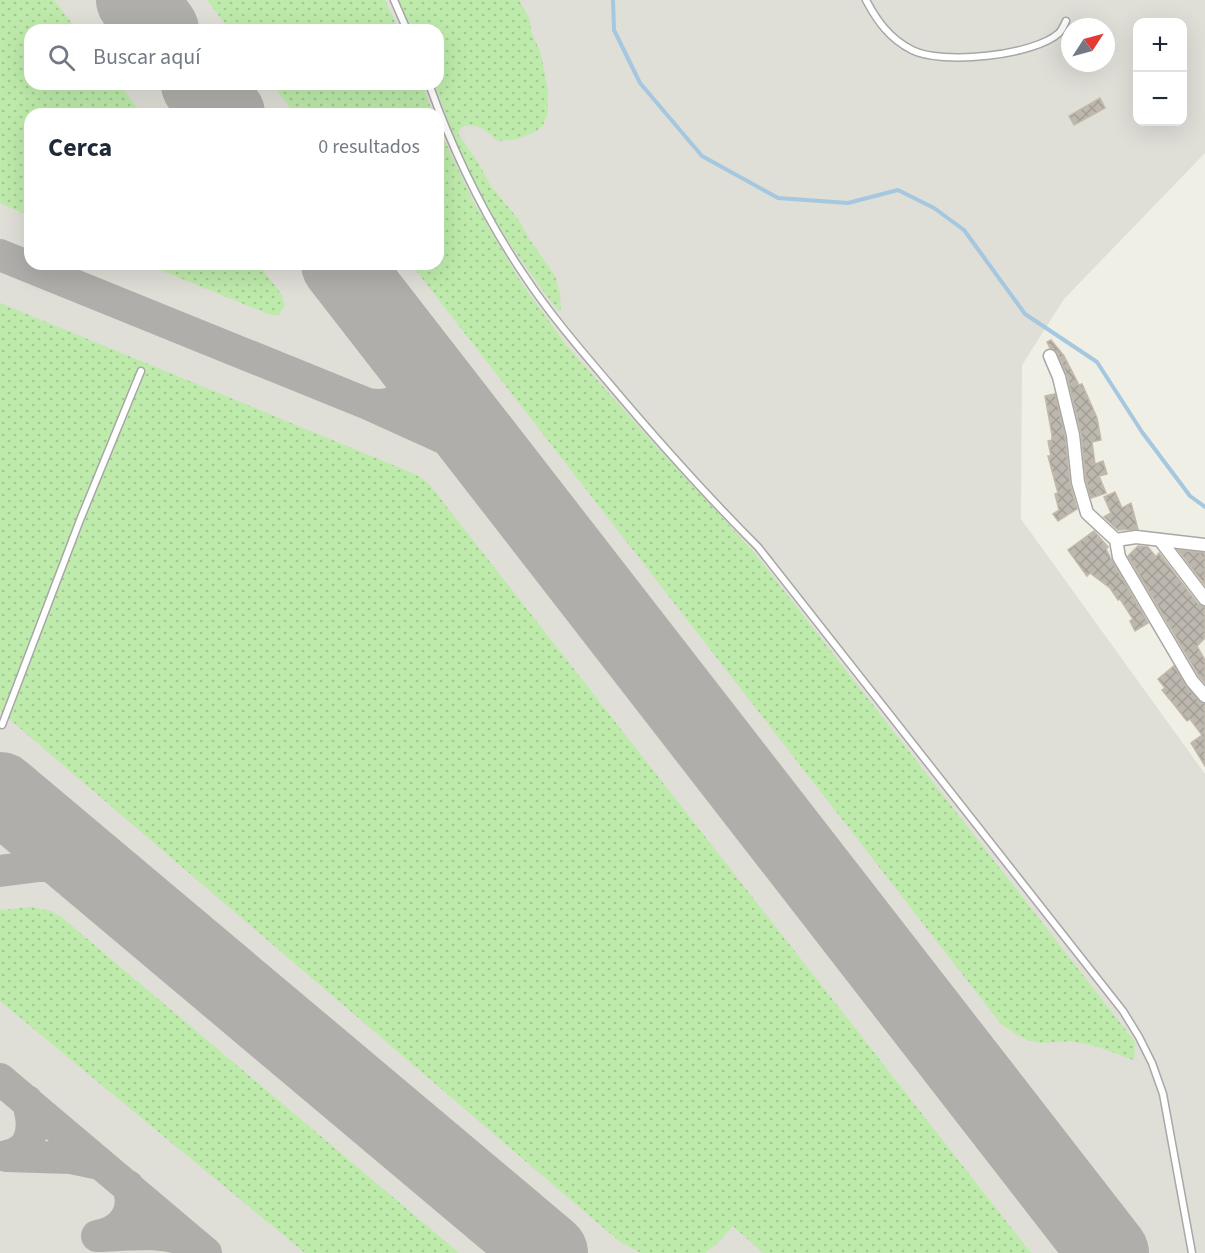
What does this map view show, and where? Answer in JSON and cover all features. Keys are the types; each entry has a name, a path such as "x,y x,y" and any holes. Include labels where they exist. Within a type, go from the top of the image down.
{"street":[{"path":"1050,356 1062,389 1073,435 1078,482 1087,513 1116,540 1119,557 1192,681 1205,696"},
{"path":"1116,540 1136,537 1205,546"},
{"path":"1160,540 1205,599"}],"lane":[{"path":"394,0 404,24"},
{"path":"866,0 878,21 892,36 912,50 930,57 980,57 1021,51 1061,31"},
{"path":"431,90 438,108"},
{"path":"444,125 468,178 524,275 572,339 709,498 758,547 1123,1011 1148,1054 1163,1094 1192,1253"},
{"path":"2,725 80,520 141,371"}],"shaded area":[{"path":"0,0 1205,0 1205,153 1064,299 1022,365 1021,519 1205,774 1205,1253 0,1253"}],"green space":[{"path":"0,0 54,0 72,24 24,24 24,90 124,90 137,108 24,108 24,213 0,203"},
{"path":"207,0 385,0 396,24 225,24"},
{"path":"398,0 519,0 530,20 531,31 541,54 548,91 548,112 543,125 535,132 517,139 498,141 485,130 470,125 460,128 458,134 478,162 490,185 518,219 555,276 560,295 561,308 559,311 528,270 485,203 452,132 436,90 444,90 444,24 409,24"},
{"path":"277,90 424,90 431,108 290,108"},
{"path":"444,140 473,201 522,284 567,346 753,551 1135,1042 1134,1060 1081,1043 1032,1041 1001,1024 416,270 444,270"},
{"path":"161,270 263,270 282,295 285,306 278,315 271,315"},
{"path":"0,303 417,475 429,484 1031,1253 763,1253 733,1226 718,1243 705,1253 641,1253 619,1241 0,711"},
{"path":"32,907 51,911 60,916 459,1253 305,1253 0,1001 0,910"}],"building":[{"path":"1100,98 1105,108 1074,125 1069,116"},
{"path":"1051,340 1064,356 1079,385 1082,384 1097,418 1101,440 1092,442 1095,464 1103,461 1107,474 1099,476 1106,493 1091,498 1086,480 1081,433 1067,375 1057,352 1050,348 1047,342"},
{"path":"1055,394 1065,436 1070,484 1077,509 1058,521 1053,514 1059,510 1055,494 1058,493 1048,456 1051,456 1048,441 1052,440 1052,435 1045,396"},
{"path":"1115,492 1122,508 1131,503 1138,529 1118,530 1104,517 1111,513 1104,497"},
{"path":"1094,531 1108,547 1106,549 1112,561 1148,623 1135,631 1130,621 1133,619 1120,599 1118,600 1110,588 1090,573 1087,576 1068,550"},
{"path":"1138,546 1148,547 1156,557 1159,553 1198,604 1205,607 1205,638 1197,646 1205,660 1205,683 1128,556"},
{"path":"1178,550 1205,553 1205,585"},
{"path":"1174,666 1186,686 1199,701 1205,704 1205,766 1191,743 1202,735 1190,719 1187,721 1162,690 1165,688 1158,679"}],"waterway":[{"path":"613,0 614,30 640,83 702,156 778,198 848,203 898,190 934,208 964,230 1025,314 1097,362 1142,432 1190,496 1205,507"}],"taxiway":[{"path":"0,255 24,265"},
{"path":"37,270 368,404 494,461"},
{"path":"368,404 386,404 398,399 403,388 404,375 401,360 383,318"},
{"path":"0,871 39,866 88,866"},
{"path":"0,1079 206,1253"},
{"path":"27,1101 32,1127 27,1143 23,1149 6,1156 71,1158 100,1164"},
{"path":"128,1186 131,1204 126,1219 114,1230 97,1236 156,1235 191,1242"}],"runway":[{"path":"136,0 154,24"},
{"path":"206,90 220,108"},
{"path":"346,270 1109,1253"},
{"path":"0,792 548,1253"}]}
